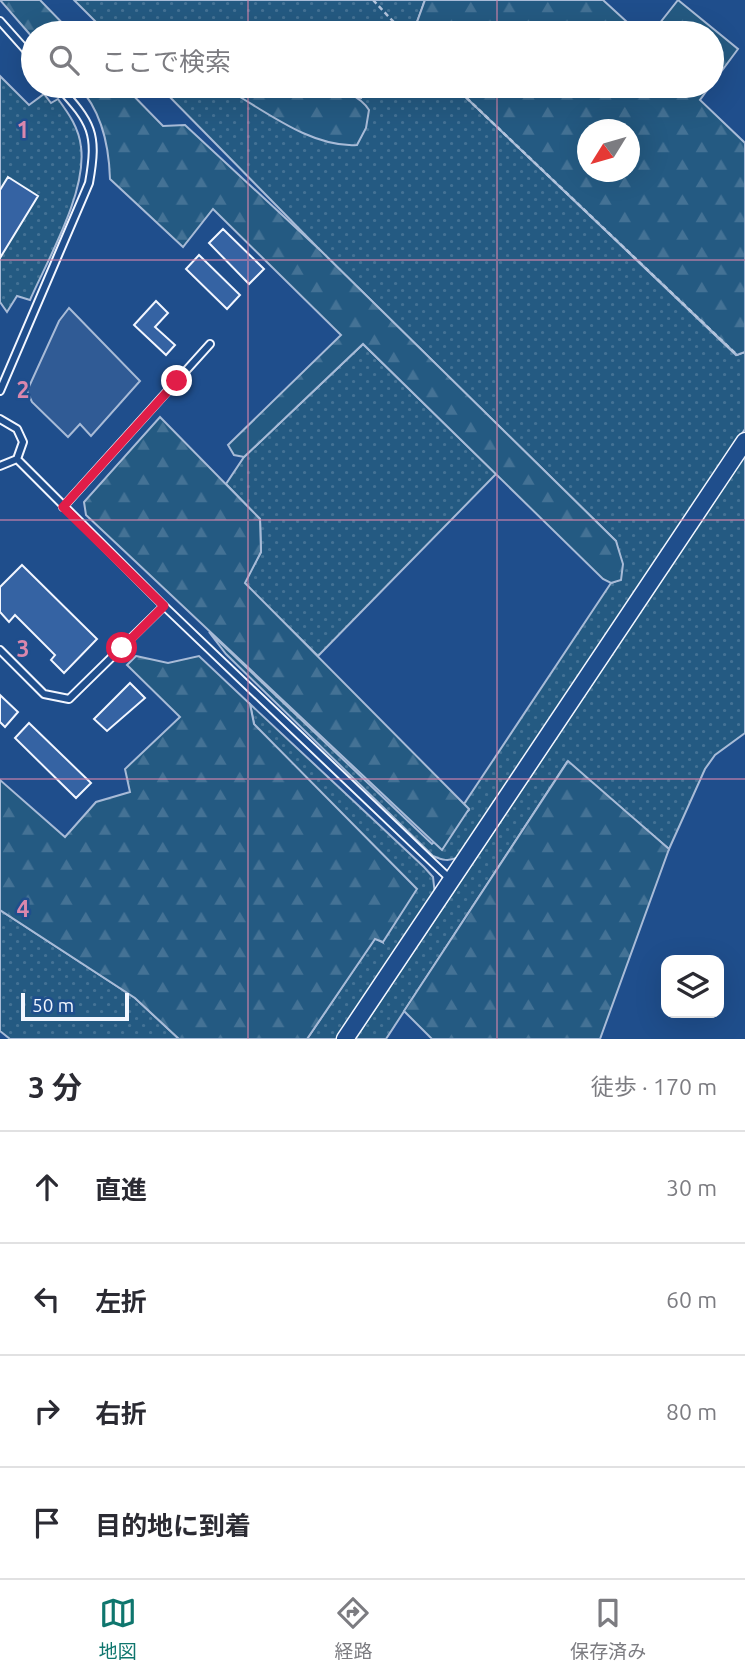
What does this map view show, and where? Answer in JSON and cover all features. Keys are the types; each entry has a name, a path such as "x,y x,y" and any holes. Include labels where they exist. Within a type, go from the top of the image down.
{"street":[{"path":"345,1039 745,441"}],"lane":[{"path":"0,21 21,45"},
{"path":"0,391 89,183 95,149 78,108 69,98"},
{"path":"63,507 210,344"},
{"path":"0,419 17,429 21,435 22,449 17,459 0,466"},
{"path":"17,459 164,606 451,880"},
{"path":"0,650 44,694 69,699 164,606"}],"path":[{"path":"373,0 393,21"},
{"path":"467,98 737,355"}],"green space":[{"path":"0,0 40,0 60,21 21,21 21,24"},
{"path":"74,0 425,0 417,21 95,21"},
{"path":"425,0 603,0 626,21 417,21"},
{"path":"678,0 704,21 661,21"},
{"path":"724,38 738,49 724,68"},
{"path":"0,76 29,105 39,98 47,98 51,103 58,99 76,127 81,147 81,165 72,204 30,300 17,296 7,312 0,302"},
{"path":"87,98 136,98 163,126 185,125 321,251 616,541 623,564 621,580 611,583 603,579 363,344 244,457 234,455 228,445 341,335 213,209 183,247 110,179 103,130"},
{"path":"171,98 467,98 736,355 745,352 745,429 455,859 446,860 433,856 226,654 209,632 432,844 469,810 464,804 611,583 621,579 616,541 321,251"},
{"path":"241,98 356,98 369,110 366,128 357,145 324,141 275,119"},
{"path":"467,98 701,98 700,100 745,143 745,352 737,355"},
{"path":"363,344 496,474 318,656 244,583 261,552 260,519 226,484 244,457"},
{"path":"160,417 260,519 261,552 245,583 469,809 442,850 86,515 84,502"},
{"path":"745,455 745,733 715,755 705,769 669,849 567,762 386,1039 355,1039"},
{"path":"136,656 168,663 199,656 250,704 254,724 417,889 383,942 375,939 307,1039 179,1039 135,998 0,910 0,780 65,837 96,802 130,792 125,769 180,717 127,665"},
{"path":"250,704 433,877 435,895 337,1039 307,1039 375,938 382,942 254,724"},
{"path":"568,761 669,849 600,1039 432,1039 404,1011"},
{"path":"0,910 135,998 179,1039 10,1039 0,1031"}],"shaded area":[{"path":"69,308 140,381 91,436 80,424 68,437 32,402 27,391 59,321"}],"building":[{"path":"8,177 38,196 0,258 0,190"},
{"path":"223,229 264,269 249,284 209,243"},
{"path":"199,255 240,295 227,309 186,269"},
{"path":"156,301 168,313 155,327 175,345 166,355 134,325"},
{"path":"22,565 97,639 64,673 51,660 55,655 15,615 9,622 0,612 0,587"},
{"path":"130,683 145,698 107,731 94,719"},
{"path":"0,695 18,712 5,727 0,722"},
{"path":"29,723 91,783 76,798 15,738"}],"route":[{"path":"122,648 164,606 63,507 177,381"}]}
